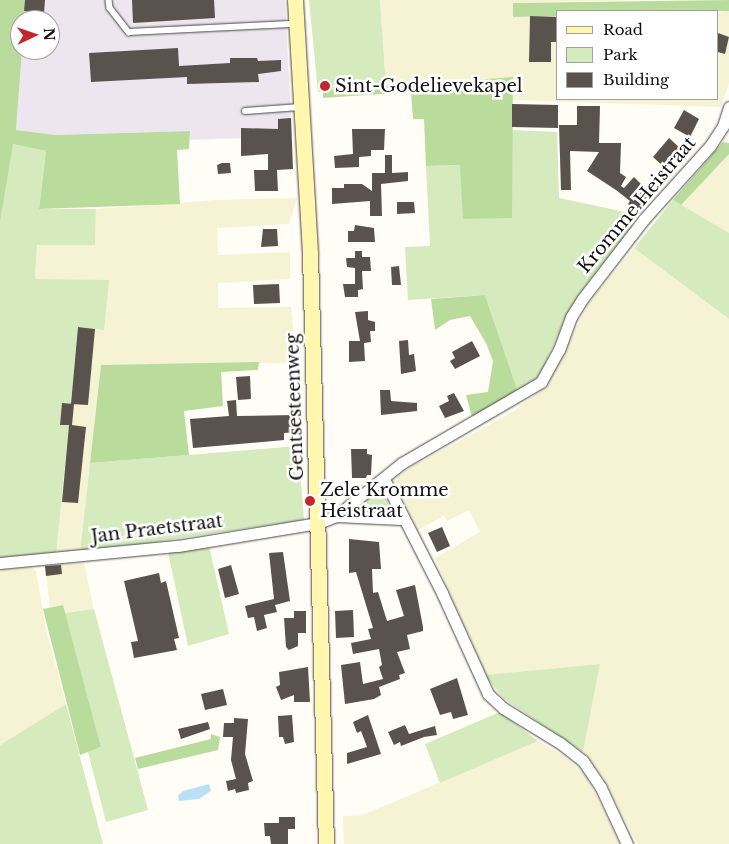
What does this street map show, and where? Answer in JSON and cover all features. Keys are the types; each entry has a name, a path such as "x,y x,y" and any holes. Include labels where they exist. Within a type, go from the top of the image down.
{"main road":[{"name":"Gentsesteenweg","path":"295,0 310,254 326,844"}],"street":[{"name":"Kromme Heistraat","path":"318,523 336,516 402,463 541,382 559,350 570,317 644,219 710,146 723,126 729,107"},
{"path":"384,479 402,519 442,593 488,694 503,708 560,743 583,762 601,788 626,844"},
{"path":"336,516 402,519"},
{"name":"Jan Praetstraat","path":"0,563 145,550 318,523"}],"lane":[{"path":"109,0 110,8 129,32 297,24"},
{"path":"245,111 302,107"}],"shaded area":[{"path":"25,0 285,0 292,136 190,140 189,131 56,135 16,130 21,60 60,60 60,10 24,10"},
{"path":"380,0 640,0 513,3 514,17 556,16 556,100 719,100 719,12 729,11 729,83 721,107 512,100 513,77 386,87"},
{"path":"729,154 729,233 681,205"},
{"path":"297,198 289,224 217,228 218,255 290,252 290,279 218,283 218,308 291,307 296,363 101,365 80,553 56,555 69,426 60,425 62,403 71,403 78,327 104,330 35,279 37,245 95,245 96,209 215,200"},
{"path":"634,248 729,319 729,844 637,844 603,777 583,752 600,664 485,675 435,558 480,532 469,510 447,521 444,516 418,530 396,486 396,479 404,471 514,411 548,384 590,301"},
{"path":"84,563 94,609 65,613 63,605 50,607 45,565"},
{"path":"29,564 36,571 46,630 66,704 0,745 0,567"},
{"path":"538,741 561,754 585,774 620,844 344,844 343,816 363,815"}],"green space":[{"path":"0,0 25,0 24,10 10,10 10,60 21,60 13,144 46,151 39,209 96,209 95,245 37,245 35,279 109,280 104,330 78,327 71,404 63,403 60,424 69,425 56,555 0,559"},
{"path":"0,0 25,0 24,10 10,10 10,60 21,60 16,130 56,135 190,131 189,149 177,150 180,204 39,209 46,151 13,144 0,221"},
{"path":"309,0 380,0 386,87 318,92"},
{"path":"729,0 729,11 556,10 556,16 513,17 513,3"},
{"path":"513,77 512,218 463,219 460,165 426,166 424,119 413,119 411,92 323,98 323,91"},
{"path":"511,130 557,132 559,198 630,213 633,218 632,226 565,320 544,367 534,381 518,392 485,295 408,300 405,247 430,246 426,166 460,165 512,218"},
{"path":"723,142 729,143 729,154 681,205 673,200"},
{"path":"673,200 729,233 729,319 634,248"},
{"path":"485,295 518,392 472,417 466,395 488,392 493,361 486,343 470,316 450,320 435,330 431,299"},
{"path":"259,362 258,370 221,372 223,406 184,411 189,455 90,463 101,365"},
{"path":"298,446 304,520 80,553 90,463"},
{"path":"381,489 385,492 391,512 351,512"},
{"path":"209,546 229,634 188,646 168,552"},
{"path":"63,605 101,747 80,755 43,609"},
{"path":"94,609 148,810 106,822 88,752 101,747 65,613"},
{"path":"600,664 583,752 503,698 485,675"},
{"path":"66,704 103,844 0,844 0,745"},
{"path":"500,712 538,741 440,783 425,744"},
{"path":"211,734 220,737 218,750 138,769 135,758 211,739"}],"water":[{"path":"209,784 211,791 199,799 179,801 178,796 183,791"}],"building":[{"path":"25,0 45,0 44,10 24,10"},
{"path":"132,0 214,0 215,18 133,23"},
{"path":"530,16 556,17 556,42 551,42 551,62 529,62"},
{"path":"719,33 729,37 725,54 719,52"},
{"path":"178,48 179,66 230,63 230,58 257,58 258,61 281,60 281,71 258,74 259,82 187,84 187,77 91,82 89,53"},
{"path":"512,104 558,105 558,128 512,127"},
{"path":"577,106 600,106 599,143 621,143 620,173 626,177 621,186 624,188 634,177 653,196 637,213 628,204 630,201 587,171 599,152 570,151 571,190 561,190 559,125 577,125"},
{"path":"684,110 699,119 690,137 674,128"},
{"path":"291,118 293,169 277,170 278,191 255,191 254,170 268,170 268,154 241,156 241,128 278,129 278,119"},
{"path":"352,129 385,129 384,150 371,150 371,156 359,157 359,167 335,168 334,156 353,154"},
{"path":"669,138 681,149 665,168 653,157"},
{"path":"385,155 392,155 392,173 408,172 408,181 381,184 382,216 370,216 370,201 332,204 332,188 344,188 344,184 362,184 372,191 372,173 385,173"},
{"path":"230,163 231,173 218,174 217,165"},
{"path":"397,202 414,202 415,213 397,214"},
{"path":"355,225 374,228 375,242 348,242 348,231 354,231"},
{"path":"263,229 277,229 278,246 261,247"},
{"path":"355,251 362,251 362,257 370,257 371,271 362,271 363,289 358,290 358,297 345,297 343,284 355,284 355,268 347,267 346,258 355,258"},
{"path":"399,266 401,285 392,285 391,267"},
{"path":"279,284 280,303 254,304 253,285"},
{"path":"368,311 368,320 375,322 375,331 370,331 371,342 364,343 365,361 349,362 349,341 360,341 355,312"},
{"path":"78,327 95,329 88,405 71,404"},
{"path":"408,340 409,355 414,354 416,371 401,374 399,341"},
{"path":"472,341 480,356 455,369 450,361 455,358 452,352"},
{"path":"250,376 251,399 238,400 236,377"},
{"path":"380,390 390,390 391,401 417,403 417,411 381,415"},
{"path":"454,393 464,411 445,418 439,406 449,401 447,396"},
{"path":"236,400 237,416 296,415 298,432 284,433 284,440 193,448 190,419 229,416 227,401"},
{"path":"62,403 74,404 72,425 86,427 78,503 62,502 69,425 60,425"},
{"path":"351,449 367,449 367,454 372,455 371,475 367,475 366,478 352,478"},
{"path":"442,527 450,546 437,552 428,533"},
{"path":"349,539 379,542 381,569 372,569 373,593 378,592 387,621 404,616 396,590 415,585 423,631 407,635 410,649 397,652 405,673 399,675 400,679 379,687 381,695 374,699 345,704 341,665 360,662 363,684 383,679 379,667 382,665 379,649 353,654 351,643 371,639 368,629 373,628 356,572 349,573"},
{"path":"283,552 290,601 275,605 277,612 264,615 267,628 257,631 254,617 248,618 245,606 274,599 269,553"},
{"path":"61,565 62,574 46,576 45,566"},
{"path":"231,565 239,594 225,598 218,569"},
{"path":"159,573 161,583 166,581 179,638 174,639 177,650 134,658 131,642 138,641 124,581"},
{"path":"353,610 354,637 336,638 335,611"},
{"path":"294,611 306,611 306,633 298,633 298,646 289,650 286,647 284,618 294,618"},
{"path":"308,667 310,702 294,702 294,695 281,700 276,687 280,685 279,672"},
{"path":"457,678 468,715 453,719 451,712 440,715 430,689"},
{"path":"223,689 227,705 205,710 201,694"},
{"path":"292,715 294,742 285,744 283,737 279,737 278,716"},
{"path":"368,715 381,754 347,764 347,753 367,747 361,731 357,733 353,722"},
{"path":"234,718 248,719 245,754 253,781 248,783 249,790 236,793 235,789 228,791 226,781 236,779 231,760 233,737 223,737 224,723 234,723"},
{"path":"208,722 210,729 181,739 178,729"},
{"path":"405,725 409,734 435,726 437,735 424,737 401,746 400,742 394,745 388,732"},
{"path":"279,817 295,817 295,829 288,829 288,844 271,844 270,836 265,836 264,823 279,823"}],"place":[{"name":"Sint-Godelievekapel","path":"325,86"},
{"name":"Zele Kromme Heistraat","path":"310,501"}]}
